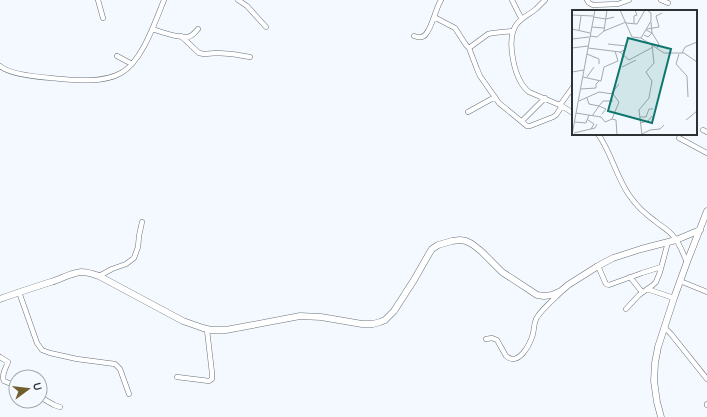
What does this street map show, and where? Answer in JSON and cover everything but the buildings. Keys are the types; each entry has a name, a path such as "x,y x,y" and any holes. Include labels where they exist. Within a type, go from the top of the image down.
{"street":[{"path":"98,0 103,18"},
{"path":"0,66 6,70 42,78 78,80 99,79 117,75 126,70 132,64 140,52 152,29 164,0"},
{"path":"238,0 247,6 266,27"},
{"path":"414,36 421,38 426,34 441,0"},
{"path":"512,0 522,19"},
{"path":"545,0 536,9 522,19 513,31 512,49 514,64 525,89 572,112"},
{"path":"587,0 589,3 593,4 618,4 628,0"},
{"path":"661,0 668,3"},
{"path":"434,17 455,28 469,48 476,69 494,97 501,106 527,126 555,116 572,89"},
{"path":"152,29 165,34 190,37 198,30"},
{"path":"469,48 488,34 513,31"},
{"path":"181,36 199,54 217,53 250,57"},
{"path":"117,56 132,64"},
{"path":"468,112 494,97"},
{"path":"522,122 545,98"},
{"path":"599,135 629,194 649,217 671,234 676,240 687,262"},
{"path":"678,138 707,153"},
{"path":"660,417 655,392 654,373 658,347 680,281 705,221 707,211"},
{"path":"100,276 112,269 126,264 134,258 138,247 142,222"},
{"path":"486,339 492,338 497,340 508,358 513,359 519,357 525,352 533,335 536,319 568,285 613,258 641,248 676,240 700,230"},
{"path":"0,299 75,274 86,272 100,276 183,321 207,330 226,330 300,316 373,324 389,317 394,311 432,248 438,245 460,240 472,244 502,272 537,295 552,295 561,291"},
{"path":"626,309 645,290 656,282 662,267 668,242"},
{"path":"598,266 605,282 608,284 612,284 662,267"},
{"path":"630,277 645,290 674,298"},
{"path":"680,281 707,292"},
{"path":"19,292 37,343 42,350 77,359 115,364 120,369 129,394"},
{"path":"664,327 707,379"},
{"path":"177,377 209,381 212,379 207,330"},
{"path":"0,357 8,362 2,376 3,380 8,383"},
{"path":"48,402 60,407"}]}
